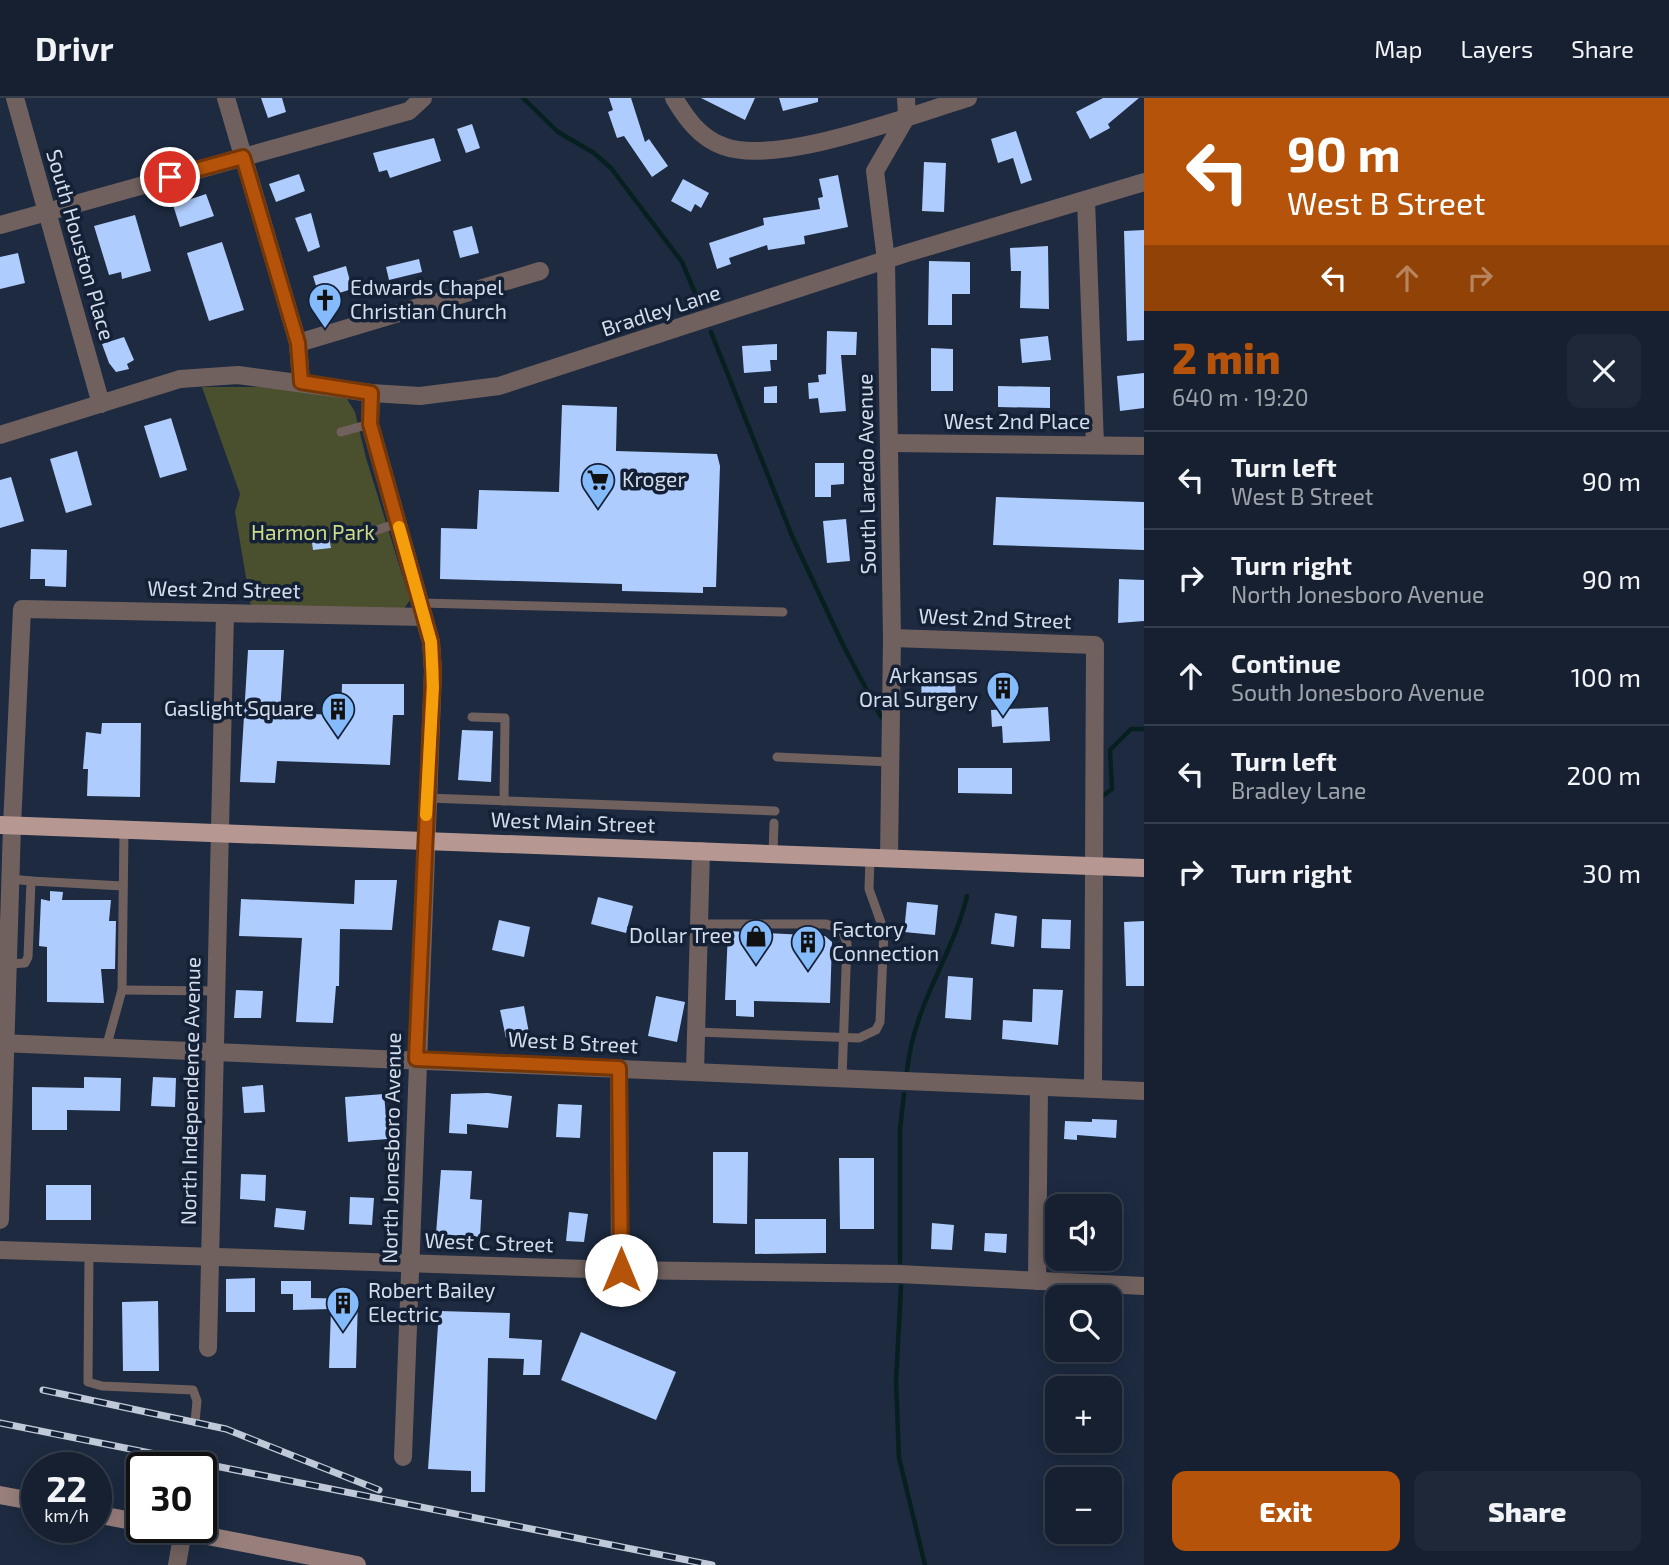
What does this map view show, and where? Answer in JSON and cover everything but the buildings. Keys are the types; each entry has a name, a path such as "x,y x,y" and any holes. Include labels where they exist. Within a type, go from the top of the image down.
{"main road":[{"name":"West Main Street","path":"6,826 1144,868"},
{"path":"0,1495 21,1499"},
{"path":"217,1538 356,1565"}],"street":[{"name":"South Houston Place","path":"15,98 101,404"},
{"path":"226,98 298,343 301,382"},
{"path":"0,225 409,111 423,98"},
{"path":"674,98 701,135 723,147 753,153 787,150 907,107 968,98"},
{"name":"South Laredo Avenue","path":"889,858 892,638 887,260 875,171 907,107"},
{"name":"Bradley Lane","path":"101,404 180,379 238,375 371,393 420,396 499,386 887,260 1144,182"},
{"path":"1086,200 1095,444"},
{"path":"298,343 540,271"},
{"name":"North Jonesboro Avenue","path":"371,393 370,424 422,610 433,671 416,1059 412,1264 403,1457"},
{"path":"0,435 101,404"},
{"name":"West 2nd Place","path":"889,443 1144,446"},
{"name":"West 2nd Street","path":"6,826 23,609 225,613 422,610"},
{"name":"North Independence Avenue","path":"208,1348 225,613"},
{"name":"West 2nd Street","path":"892,638 1096,645 1093,866"},
{"path":"0,1220 3,1043 10,879 6,826"},
{"path":"695,1072 701,851"},
{"path":"1093,866 1093,1089"},
{"name":"West B Street","path":"3,1043 1144,1091"},
{"path":"619,1068 621,1270"},
{"path":"1037,1281 1039,1088"},
{"name":"West C Street","path":"0,1250 621,1270 898,1274 1144,1286"},
{"path":"175,1543 177,1565"}],"lane":[{"path":"341,432 370,424"},
{"path":"371,532 398,523"},
{"path":"422,610 783,612"},
{"path":"472,717 505,718 504,801"},
{"path":"777,757 890,762"},
{"path":"427,798 775,811"},
{"path":"773,854 774,823"},
{"path":"106,1048 122,990 124,831"},
{"path":"696,1032 844,1038 869,1035 880,1022 884,931 869,890 870,858"},
{"path":"10,879 123,886"},
{"path":"8,964 25,963 28,957 31,881"},
{"path":"699,924 826,924 842,930 847,943 842,1079"},
{"path":"122,990 216,991"},
{"path":"89,1254 88,1382 102,1386 193,1390 197,1401 195,1422"}],"green space":[{"name":"Harmon Park","path":"202,387 271,387 347,399 355,412 366,458 410,600 403,610 251,607 235,512 240,494"}],"waterway":[{"path":"523,98 558,132 594,153 611,168 682,262 701,307"},
{"path":"711,332 792,536 844,647 881,717"},
{"path":"1101,797 1112,789 1110,750 1131,729 1144,729"},
{"path":"907,1070 918,1022 967,896"},
{"path":"900,1262 900,1129 904,1094"},
{"path":"901,1286 896,1382 899,1458 925,1565"}],"railway":[{"path":"43,1390 226,1429 379,1490"},
{"path":"0,1423 712,1565"}],"slow traffic":[{"path":"399,527 431,642 433,687 426,815"}],"place":[{"name":"Edwards Chapel Christian Church","path":"325,330"},
{"name":"Kroger","path":"598,510"},
{"name":"Arkansas Oral Surgery","path":"1003,718"},
{"name":"Gaslight Square","path":"338,739"},
{"name":"Dollar Tree","path":"756,966"},
{"name":"Factory Connection","path":"808,972"},
{"name":"Robert Bailey Electric","path":"343,1333"}],"route":[{"path":"170,177 243,157 298,343 301,382 371,393 370,424 431,642 433,671 416,1059 619,1068 621,1270"}]}
